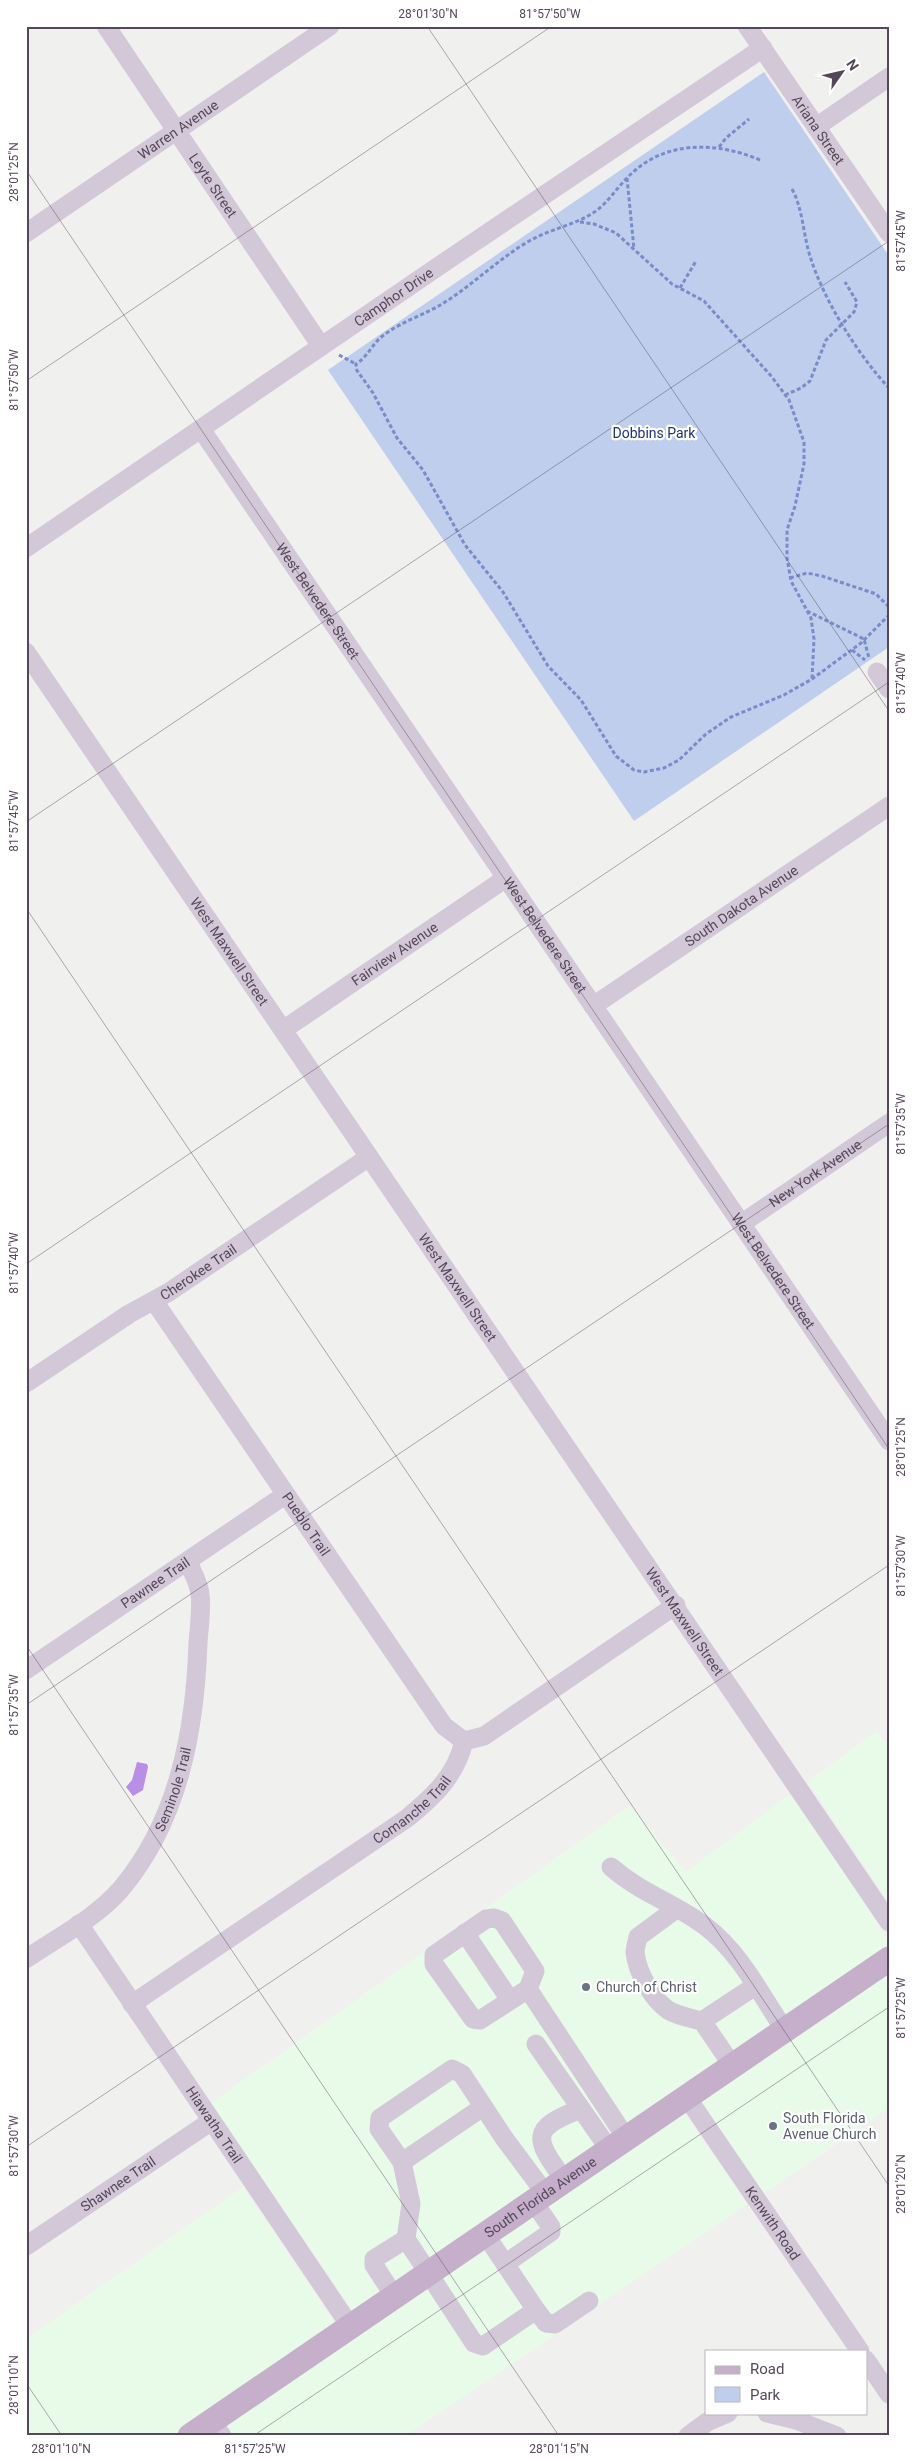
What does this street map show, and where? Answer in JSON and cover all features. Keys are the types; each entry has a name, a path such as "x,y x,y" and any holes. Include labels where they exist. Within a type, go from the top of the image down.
{"main road":[{"name":"South Florida Avenue","path":"190,2436 217,2428 350,2326 889,1959"}],"street":[{"name":"Leyte Street","path":"106,26 321,346"},
{"name":"Warren Avenue","path":"26,234 330,26"},
{"name":"Ariana Street","path":"747,26 889,233"},
{"name":"Camphor Drive","path":"26,548 762,48"},
{"path":"816,127 889,77"},
{"name":"West Belvedere Street","path":"201,429 741,1224 886,1429"},
{"name":"West Maxwell Street","path":"26,652 676,1605 889,1922"},
{"path":"877,672 889,689"},
{"name":"South Dakota Avenue","path":"593,1006 889,806"},
{"name":"Fairview Avenue","path":"283,1030 506,878"},
{"name":"New York Avenue","path":"741,1224 889,1123"},
{"name":"Cherokee Trail","path":"26,1383 129,1314 154,1301 369,1157"},
{"name":"Pueblo Trail","path":"154,1301 444,1726 464,1741"},
{"name":"Pawnee Trail","path":"26,1670 285,1495"},
{"name":"Seminole Trail","path":"26,1958 79,1924 120,1890 138,1867 170,1805 186,1760 197,1669 200,1592 188,1562"},
{"path":"464,1741 484,1736 676,1605"},
{"name":"Comanche Trail","path":"132,2004 406,1819 446,1783 461,1756 464,1741"},
{"path":"611,1867 630,1884 706,1926 731,1952 784,2029"},
{"path":"676,1909 638,1937 635,1952 642,1974 656,1998 668,2009 681,2016 702,2021 732,2065"},
{"path":"494,1918 502,1921 535,1971 528,1989 480,2020 472,2019 434,1964 434,1954 486,1919 494,1918"},
{"name":"Hiawatha Trail","path":"79,1924 210,2122 350,2326"},
{"path":"465,1933 510,2000"},
{"path":"702,2021 755,1986"},
{"path":"528,1989 617,2144"},
{"path":"536,2044 581,2109 617,2144"},
{"path":"536,2310 483,2346 474,2343 453,2314 446,2298 406,2238 411,2204 402,2162 379,2129 380,2118 452,2069 462,2074 483,2107 548,2191"},
{"name":"Kenwith Road","path":"686,2096 859,2350"},
{"path":"402,2162 483,2107"},
{"path":"505,2264 551,2232 541,2140 544,2130 554,2121 581,2109"},
{"name":"Shawnee Trail","path":"26,2246 210,2122"},
{"path":"485,2234 546,2324 555,2324 589,2301"},
{"path":"394,2296 374,2266 374,2259 406,2238"},
{"path":"868,2363 889,2394"},
{"path":"688,2436 707,2422 726,2414"},
{"path":"771,2414 796,2420 836,2436"}],"path":[{"path":"719,147 726,138 749,119"},
{"path":"760,160 719,147 691,146 656,156 639,167 627,178 596,212 579,222 532,240 442,304 396,328 379,340 364,360 356,364 356,369 373,393 397,438 423,470 464,545 502,592 548,666 581,700 616,756 634,770 644,772 664,768 679,760 706,734 731,717 784,696 812,678 852,650 889,615"},
{"path":"627,178 634,250"},
{"path":"792,189 799,201 810,259 843,324 861,354 889,388"},
{"path":"579,222 594,224 616,233 654,271 704,301 717,313 785,395 804,442 804,464 801,480 787,530 790,578 811,618 814,640 812,678"},
{"path":"680,288 696,261"},
{"path":"785,395 801,388 810,381 826,340 854,312 857,302 845,282"},
{"path":"790,578 807,574 822,576 876,594 889,607"},
{"path":"807,611 864,639"},
{"path":"852,650 872,665 866,651 864,639"}],"shaded area":[{"path":"875,1732 889,1744 889,1902 808,1782"},
{"path":"137,1762 147,1764 148,1767 143,1790 133,1796 126,1787 132,1780"},
{"path":"791,1794 864,1902 889,1943 889,1948 354,2313 211,2103 630,1806 686,1872"},
{"path":"889,1970 889,2108 764,2193 699,2098"},
{"path":"682,2110 747,2204 406,2436 206,2436"},
{"path":"243,2187 336,2325 173,2436 26,2436 26,2339"}],"green space":[{"name":"Dobbins Park","path":"764,72 889,256 889,647 634,821 328,370"}],"place":[{"name":"Church of Christ","path":"586,1987"},
{"name":"South Florida Avenue Church","path":"773,2126"}]}
